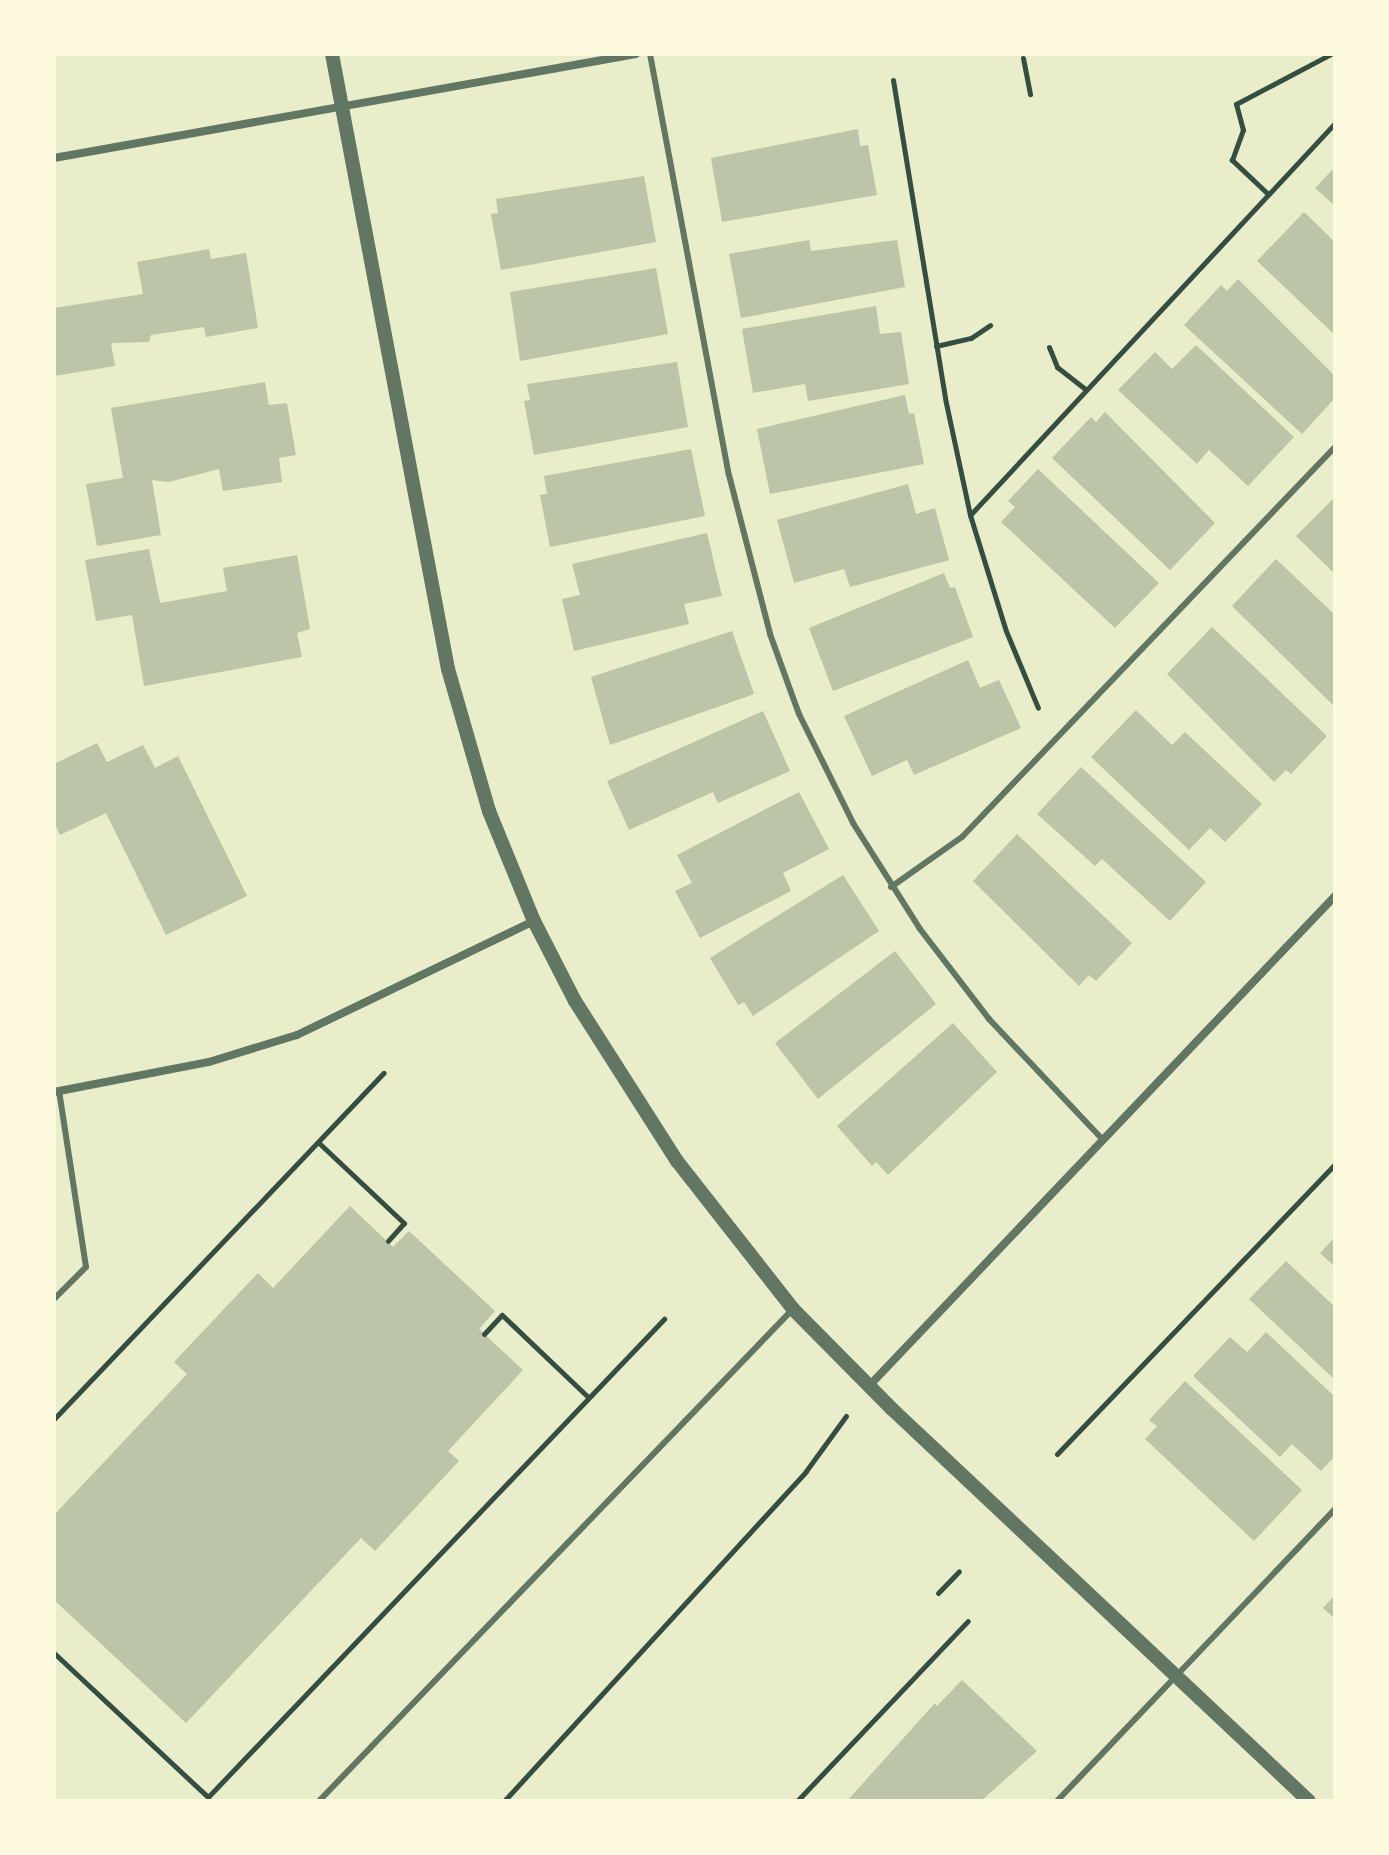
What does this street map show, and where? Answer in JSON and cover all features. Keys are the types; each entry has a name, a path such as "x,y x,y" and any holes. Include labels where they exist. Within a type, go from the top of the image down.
{"street":[{"path":"332,54 433,610 489,811 534,921 624,1082 677,1161 793,1309 869,1386 1309,1801"},
{"path":"54,158 636,54"},
{"path":"869,1386 1333,901"},
{"path":"56,1091 209,1062 297,1035 534,921"}],"lane":[{"path":"650,54 729,475 770,634 799,714 891,887 989,1019 1103,1140"},
{"path":"891,887 962,837 1335,447"},
{"path":"54,1299 86,1267 56,1091"},
{"path":"319,1801 793,1309"},
{"path":"1057,1801 1335,1509"}],"path":[{"path":"1268,194 1232,160 1243,130 1236,104 1331,54"},
{"path":"1023,58 1030,94"},
{"path":"893,80 936,346 970,515 1006,631 1053,742"},
{"path":"970,515 1335,123"},
{"path":"936,346 971,338 990,325"},
{"path":"1049,347 1057,367 1086,390"},
{"path":"54,1419 384,1073"},
{"path":"319,1143 404,1223 388,1241"},
{"path":"1057,1454 1335,1164"},
{"path":"484,1334 502,1315 587,1396"},
{"path":"54,1653 208,1797 587,1396 664,1319"},
{"path":"504,1801 806,1471 869,1386"},
{"path":"938,1593 959,1571"},
{"path":"797,1801 968,1621"}],"building":[{"path":"858,129 860,146 868,145 877,195 722,222 711,158"},
{"path":"1335,167 1335,206 1315,188"},
{"path":"644,176 656,242 501,270 491,214 498,213 496,199"},
{"path":"1304,212 1335,242 1335,335 1257,261"},
{"path":"809,240 811,251 897,240 905,287 741,318 729,254"},
{"path":"209,249 211,259 246,253 258,328 206,337 204,327 151,335 149,342 111,343 115,366 54,376 54,308 143,294 137,262"},
{"path":"656,268 668,334 520,361 510,292"},
{"path":"1238,279 1335,376 1335,398 1302,434 1184,325 1221,285 1227,291"},
{"path":"876,306 880,334 901,332 909,384 808,401 805,384 753,393 742,329"},
{"path":"1196,345 1294,437 1248,486 1209,450 1197,464 1118,390 1155,352 1172,369"},
{"path":"677,362 688,427 534,455 524,401 530,400 527,384"},
{"path":"265,382 269,405 287,403 296,455 279,458 282,482 223,491 219,469 169,482 152,480 161,535 97,546 86,484 123,478 111,408"},
{"path":"905,395 909,414 914,413 924,464 770,494 757,429"},
{"path":"1105,412 1215,523 1170,570 1052,458 1091,417 1096,422"},
{"path":"691,449 705,516 550,547 540,495 547,494 544,476"},
{"path":"1038,469 1159,583 1115,628 1001,522 1015,507 1008,501"},
{"path":"908,484 916,514 935,508 949,560 850,587 844,569 794,583 777,520"},
{"path":"1335,497 1335,574 1296,536"},
{"path":"707,533 722,596 684,604 689,624 574,651 562,599 580,595 572,564"},
{"path":"149,549 160,603 227,591 223,568 297,555 310,629 297,633 302,657 144,686 132,615 96,621 85,560"},
{"path":"1276,559 1335,615 1335,707 1232,606"},
{"path":"944,573 950,588 955,587 973,637 833,691 809,628"},
{"path":"1212,627 1327,736 1291,774 1286,770 1274,782 1167,674"},
{"path":"732,631 754,694 610,745 591,677"},
{"path":"968,660 980,688 999,680 1021,728 914,775 907,760 872,776 844,716"},
{"path":"1136,710 1172,745 1185,732 1262,804 1225,842 1210,828 1189,850 1091,757"},
{"path":"763,711 790,771 718,803 713,792 629,830 607,781"},
{"path":"97,743 107,762 143,745 155,768 178,756 247,896 166,935 106,813 60,835 54,822 54,764"},
{"path":"1081,767 1206,882 1170,921 1102,859 1095,866 1037,814"},
{"path":"799,792 829,849 783,873 791,891 700,938 675,891 692,883 677,855"},
{"path":"1017,834 1132,943 1096,981 1089,975 1079,986 973,881"},
{"path":"843,875 879,931 753,1016 744,1002 738,1005 710,958"},
{"path":"895,951 936,1004 818,1099 775,1043"},
{"path":"953,1023 997,1072 888,1175 876,1162 872,1166 837,1126"},
{"path":"350,1206 393,1247 409,1231 495,1311 479,1329 523,1370 448,1451 459,1461 375,1551 361,1538 186,1723 54,1600 54,1515 187,1374 174,1362 258,1273 273,1288"},
{"path":"1335,1237 1335,1267 1320,1253"},
{"path":"1286,1261 1335,1307 1335,1380 1249,1299"},
{"path":"1266,1332 1335,1397 1335,1456 1321,1471 1292,1444 1280,1457 1193,1376 1230,1337 1247,1352"},
{"path":"1185,1381 1302,1490 1254,1541 1145,1439 1157,1426 1149,1420"},
{"path":"1335,1595 1335,1619 1323,1608"},
{"path":"962,1680 1037,1751 981,1801 847,1801 935,1703 937,1706"}]}
